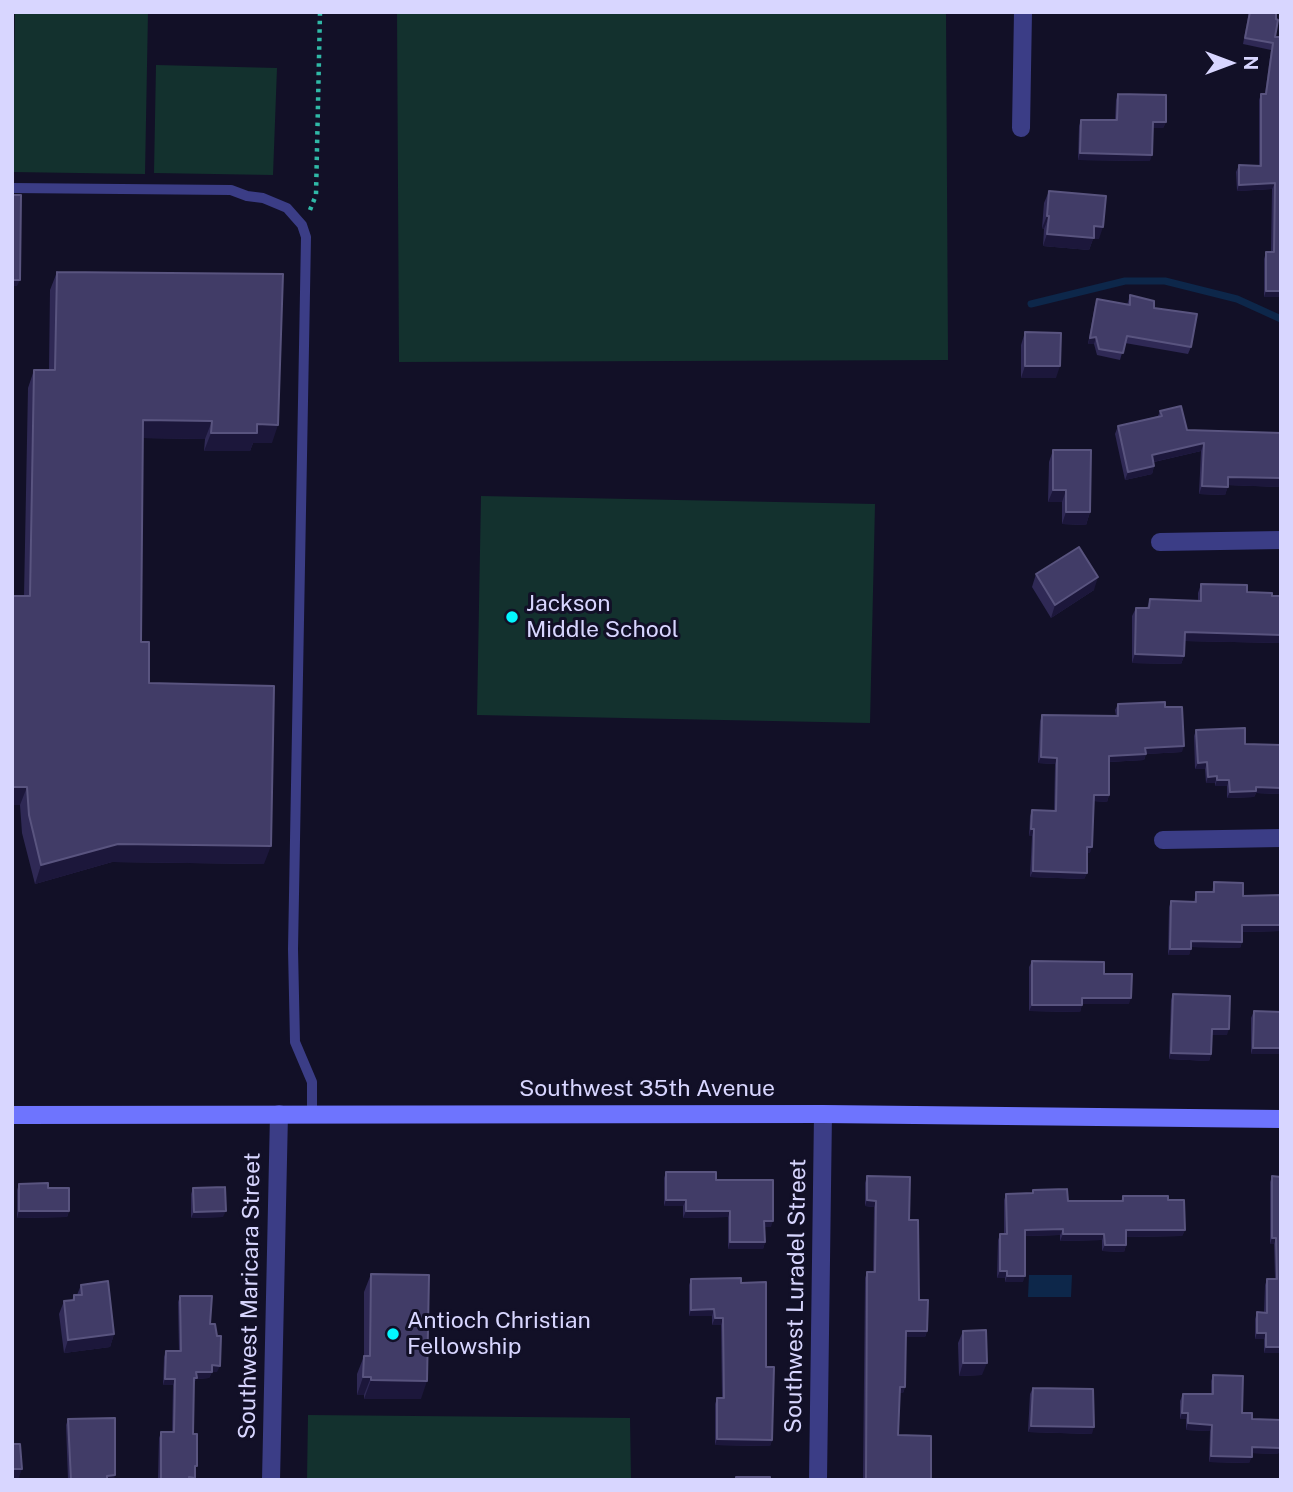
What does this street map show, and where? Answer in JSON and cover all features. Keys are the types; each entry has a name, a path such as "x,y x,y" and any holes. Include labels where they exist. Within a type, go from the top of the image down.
{"street":[{"path":"1021,128 1023,12"},
{"path":"1160,542 1281,540"},
{"path":"1163,839 1281,838"},
{"name":"Southwest Maricara Street","path":"271,1480 279,1114"},
{"name":"Southwest 35th Avenue","path":"12,1115 823,1114 1281,1119"},
{"name":"Southwest Luradel Street","path":"818,1480 823,1114"}],"lane":[{"path":"12,188 231,190 276,202 287,208 302,225 307,247 293,1003 295,1042 312,1082 312,1114"}],"path":[{"path":"302,225 316,195 320,12"}],"green space":[{"path":"15,12 148,12 145,174 12,172"},
{"path":"397,12 946,12 948,360 399,362"},
{"path":"156,65 277,68 273,175 154,173"},
{"path":"481,496 875,504 870,723 477,715"},
{"path":"308,1415 630,1418 631,1480 307,1480"}],"water":[{"path":"1029,1275 1072,1275 1071,1297 1028,1297"}],"building":[{"path":"1250,12 1276,12 1278,20 1275,37 1281,37 1281,291 1266,291 1266,252 1274,252 1275,183 1239,185 1239,165 1261,166 1261,94 1266,94 1273,43 1245,38"},
{"path":"1118,94 1166,95 1166,122 1153,122 1152,155 1080,153 1081,120 1117,120"},
{"path":"1049,191 1106,196 1103,227 1094,226 1094,238 1047,234"},
{"path":"12,195 21,195 20,280 12,280"},
{"path":"57,272 283,274 278,425 257,424 257,433 211,433 212,421 143,420 141,642 149,642 149,683 274,686 271,846 118,844 41,865 29,815 27,787 12,787 12,596 30,596 34,370 55,370"},
{"path":"1130,295 1154,301 1154,308 1197,314 1191,347 1127,336 1123,353 1099,349 1096,337 1090,338 1097,299 1130,305"},
{"path":"1025,332 1061,333 1060,366 1025,366"},
{"path":"1181,406 1187,430 1281,433 1281,478 1228,477 1228,487 1202,486 1204,443 1152,455 1154,466 1128,472 1118,426 1162,416 1160,411"},
{"path":"1053,450 1091,450 1090,512 1066,512 1066,490 1053,490"},
{"path":"1079,547 1098,577 1055,605 1036,574"},
{"path":"1201,584 1247,585 1247,592 1281,596 1281,635 1185,632 1184,656 1135,654 1136,608 1149,608 1150,599 1201,601"},
{"path":"1165,702 1165,707 1182,707 1184,746 1145,748 1146,754 1109,756 1109,795 1094,795 1092,847 1087,847 1087,873 1033,871 1032,810 1056,811 1057,758 1041,757 1042,715 1118,716 1118,704"},
{"path":"1245,728 1245,744 1281,745 1281,788 1256,787 1256,791 1230,792 1229,780 1217,780 1217,776 1208,777 1207,762 1198,763 1196,730"},
{"path":"1214,882 1243,883 1243,896 1281,895 1281,925 1242,925 1242,942 1191,941 1191,949 1170,949 1171,901 1196,902 1196,892 1214,892"},
{"path":"1032,961 1104,962 1104,974 1132,974 1131,998 1082,998 1082,1005 1032,1005"},
{"path":"1173,994 1230,996 1229,1029 1212,1029 1211,1054 1171,1053"},
{"path":"1254,1011 1281,1012 1281,1048 1253,1048"},
{"path":"666,1172 716,1172 716,1180 773,1180 773,1221 764,1221 765,1242 730,1242 730,1211 686,1211 686,1200 666,1200"},
{"path":"867,1176 910,1177 909,1220 918,1220 919,1300 928,1300 927,1331 906,1331 905,1387 900,1387 898,1435 931,1436 931,1480 866,1480 867,1272 875,1272 876,1201 867,1200"},
{"path":"1272,1176 1281,1177 1281,1347 1266,1347 1266,1333 1257,1333 1257,1312 1267,1313 1267,1279 1277,1279 1276,1238 1272,1238"},
{"path":"48,1183 48,1188 69,1188 69,1211 19,1211 19,1184"},
{"path":"225,1187 226,1211 194,1212 193,1188"},
{"path":"1067,1189 1068,1201 1123,1201 1123,1196 1168,1196 1168,1200 1184,1200 1185,1230 1126,1230 1126,1245 1105,1245 1104,1234 1063,1234 1063,1229 1025,1230 1025,1276 1007,1276 1007,1271 1000,1271 1000,1234 1007,1234 1006,1194"},
{"name":"Antioch Christian Fellowship","path":"371,1274 429,1275 427,1381 371,1380 371,1377 363,1377 364,1356 370,1356"},
{"path":"741,1278 741,1283 766,1282 766,1367 774,1367 772,1440 717,1439 717,1398 724,1398 723,1318 715,1318 714,1309 691,1310 691,1279"},
{"path":"108,1281 114,1334 68,1340 64,1301 74,1300 74,1295 82,1295 81,1285"},
{"path":"180,1296 212,1296 210,1324 215,1324 217,1336 221,1336 220,1366 212,1365 212,1372 196,1372 197,1378 194,1378 193,1434 197,1434 195,1478 161,1480 161,1432 174,1432 175,1379 165,1379 166,1351 181,1351"},
{"path":"986,1330 987,1363 963,1363 963,1331"},
{"path":"1213,1375 1243,1376 1242,1413 1252,1413 1252,1419 1281,1420 1280,1448 1252,1447 1252,1457 1211,1456 1212,1425 1188,1423 1188,1413 1182,1413 1183,1394 1213,1394"},
{"path":"1033,1388 1093,1389 1094,1427 1031,1426"},
{"path":"115,1418 115,1475 107,1476 107,1480 71,1480 68,1419"},
{"path":"12,1444 20,1444 22,1469 12,1469"},
{"path":"736,1477 770,1477 770,1480 736,1480"}],"waterway":[{"path":"1031,304 1125,281 1165,281 1237,299 1281,319"}],"place":[{"name":"Jackson Middle School","path":"512,617"},
{"name":"Antioch Christian Fellowship","path":"393,1334"}]}
